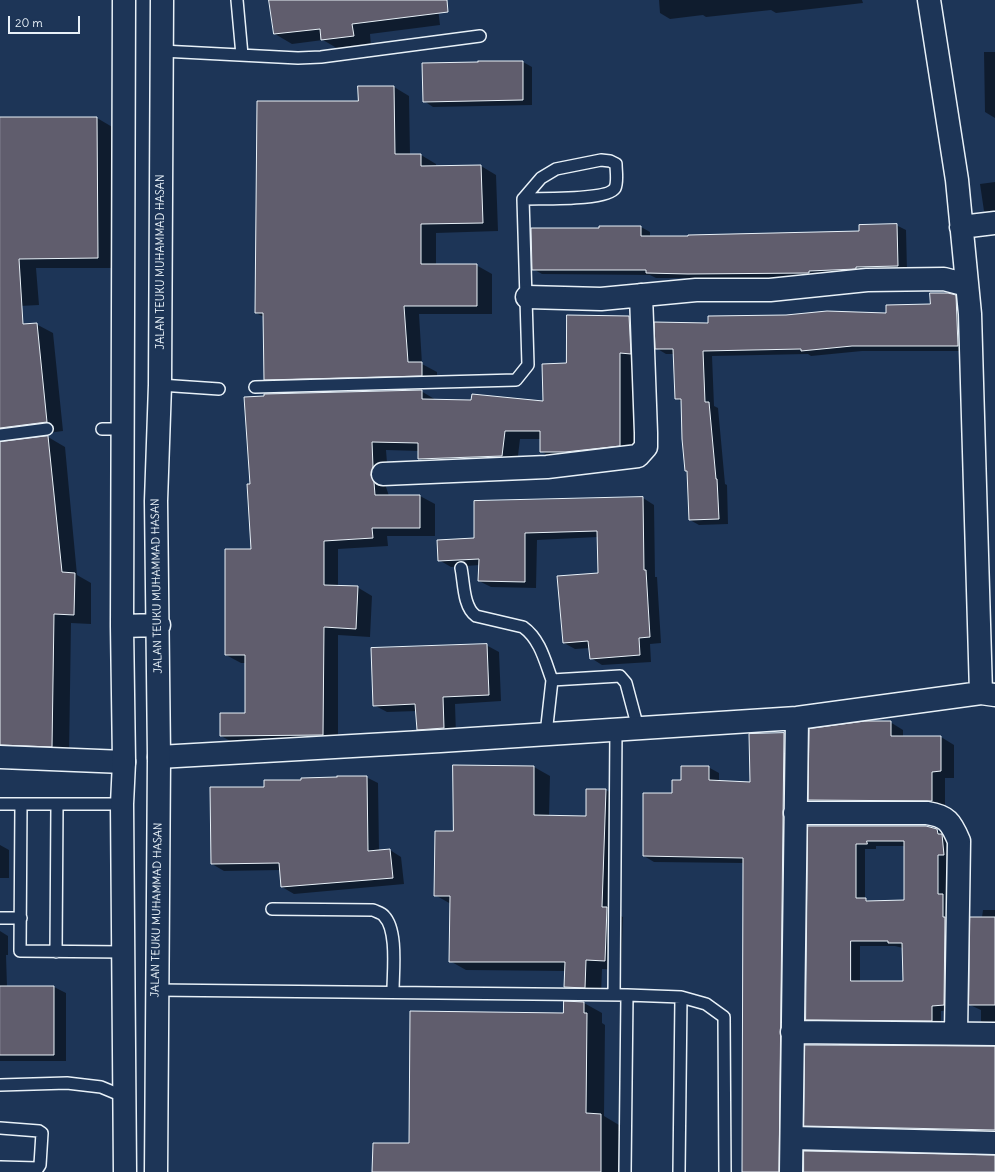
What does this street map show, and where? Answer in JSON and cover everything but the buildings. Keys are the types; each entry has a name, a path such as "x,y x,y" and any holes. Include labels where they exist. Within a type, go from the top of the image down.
{"main road":[{"path":"124,0 112,429 122,626 124,762 122,804 125,1172"},
{"name":"JALAN TEUKU MUHAMMAD HASAN","path":"156,1172 158,625 156,501 160,385 162,0"},
{"path":"158,756 797,718 988,694 970,314 957,180 929,0"},
{"path":"961,227 995,223"},
{"path":"527,297 601,299 696,290 770,290 867,280 944,279 967,285"},
{"path":"383,474 548,467 638,456 646,447 641,295"},
{"path":"122,626 158,625"},
{"path":"791,1172 793,1138 792,1032 797,718"},
{"path":"0,757 124,762"},
{"path":"795,813 927,813 940,815 952,824 959,841 956,1033"},
{"path":"792,1032 995,1034"},
{"path":"793,1138 995,1143"}],"lane":[{"path":"237,0 242,55"},
{"path":"162,51 298,58 321,57 480,36"},
{"path":"255,387 516,380 528,365 523,199 541,178 556,169 601,160 610,161 616,164 615,188 611,193 590,198 523,199"},
{"path":"160,385 218,389"},
{"path":"0,435 47,429"},
{"path":"461,568 468,605 472,613 476,616 523,627 536,639 552,680 546,734"},
{"path":"552,680 620,676 626,683 638,728"},
{"path":"614,995 616,729"},
{"path":"0,804 122,804"},
{"path":"21,804 20,951 124,952"},
{"path":"56,952 57,804"},
{"path":"272,909 373,910 384,915 390,925 392,938 392,991"},
{"path":"0,918 21,918"},
{"path":"156,990 392,991 626,995 681,997 706,1004 724,1017 725,1172"},
{"path":"625,1172 626,995"},
{"path":"680,1172 681,997"},
{"path":"0,1085 67,1083 100,1087 125,1097"},
{"path":"0,1128 39,1131 42,1135 40,1165 38,1168 0,1167"}]}
